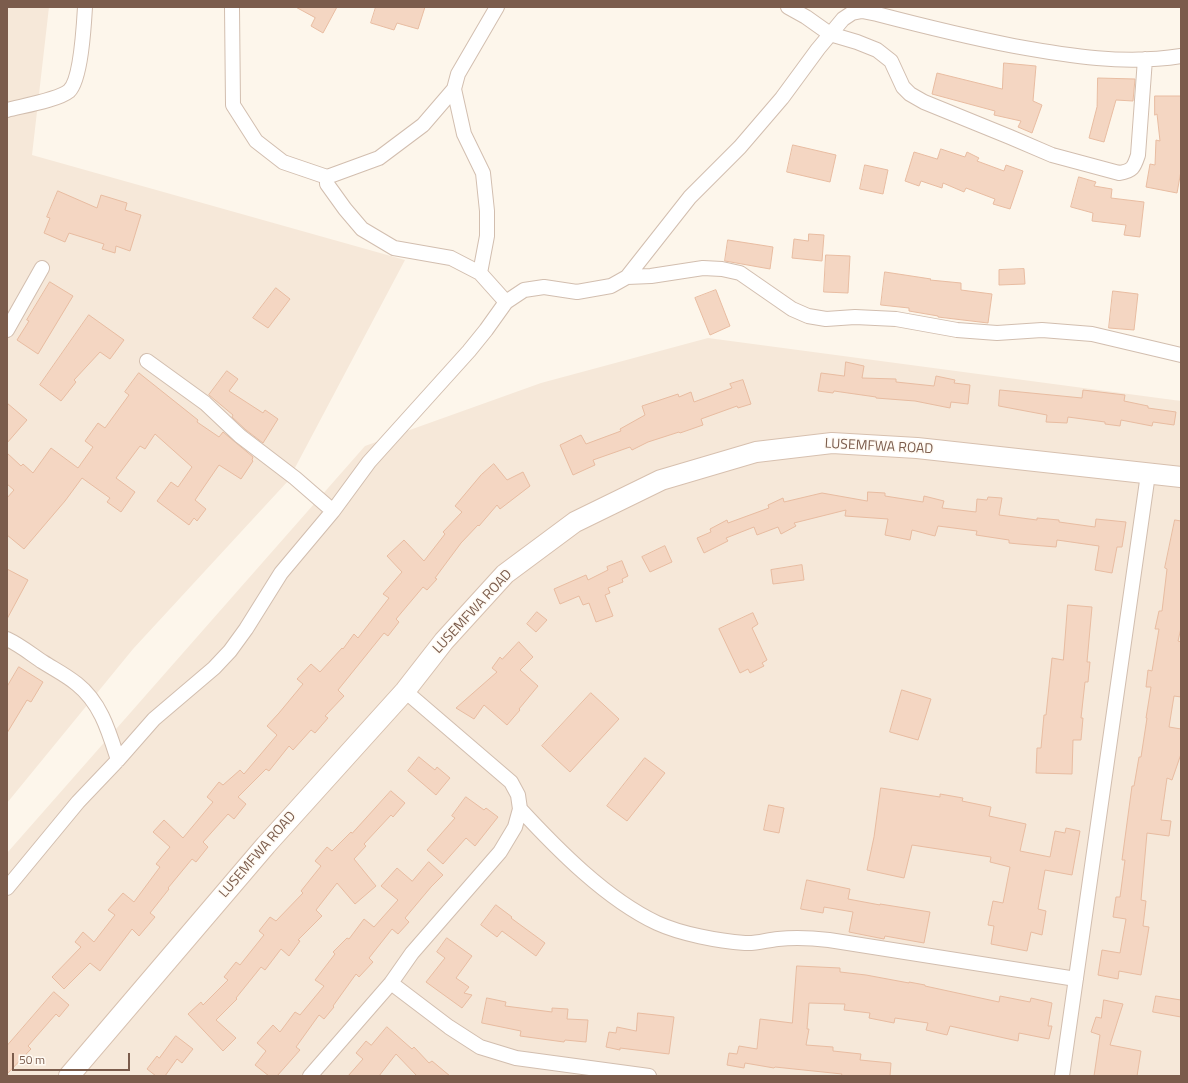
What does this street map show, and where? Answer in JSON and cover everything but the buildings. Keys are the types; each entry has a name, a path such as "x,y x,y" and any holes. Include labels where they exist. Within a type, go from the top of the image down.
{"street":[{"path":"7,110 57,96 70,90 75,79 80,58 85,7"},
{"path":"232,7 233,105 256,141 283,162 327,178 379,158 423,125 454,89 458,74 497,7"},
{"path":"788,7 806,17 830,34 858,42 877,50 891,61 903,88 924,102 1010,136 1052,155 1119,173 1127,172 1134,167 1138,155 1145,59"},
{"path":"7,888 78,802 154,719 214,668 230,651 281,574 333,511 369,462 469,351 506,302 524,290 544,288 576,292 611,286 626,277 690,197 740,147 782,98 843,19 852,13 862,11 972,38 1055,53 1122,60 1181,56"},
{"path":"454,89 464,134 483,173 487,211 487,236 480,273"},
{"path":"327,178 327,184 362,229 394,248 451,258 480,273 506,302"},
{"path":"7,330 42,268"},
{"path":"626,277 651,276 703,268 722,268 740,273 792,309 808,316 826,319 855,317 896,319 957,330 997,332 1042,330 1092,334 1181,355"},
{"path":"146,361 205,404 240,436 295,478 333,511"},
{"name":"LUSEMFWA ROAD","path":"68,1076 266,845 405,691 444,640 505,574 575,522 661,480 756,452 832,442 917,448 1181,477"},
{"path":"1062,1076 1148,474"},
{"path":"7,639 61,673 86,692 96,704 107,725 118,760"},
{"path":"310,1076 390,983 412,953 500,852 515,827 520,809 518,795 511,782 405,691"},
{"path":"520,809 554,846 602,887 634,911 657,923 687,934 746,943 803,937 830,940 1076,979"},
{"path":"390,983 449,1027 480,1047 516,1058 649,1076"}],"shaded area":[{"path":"7,7 49,7 32,155 405,260 288,481 133,649 7,803"},
{"path":"708,338 1181,401 1181,1076 7,1076 7,853 365,446 541,383"}]}
